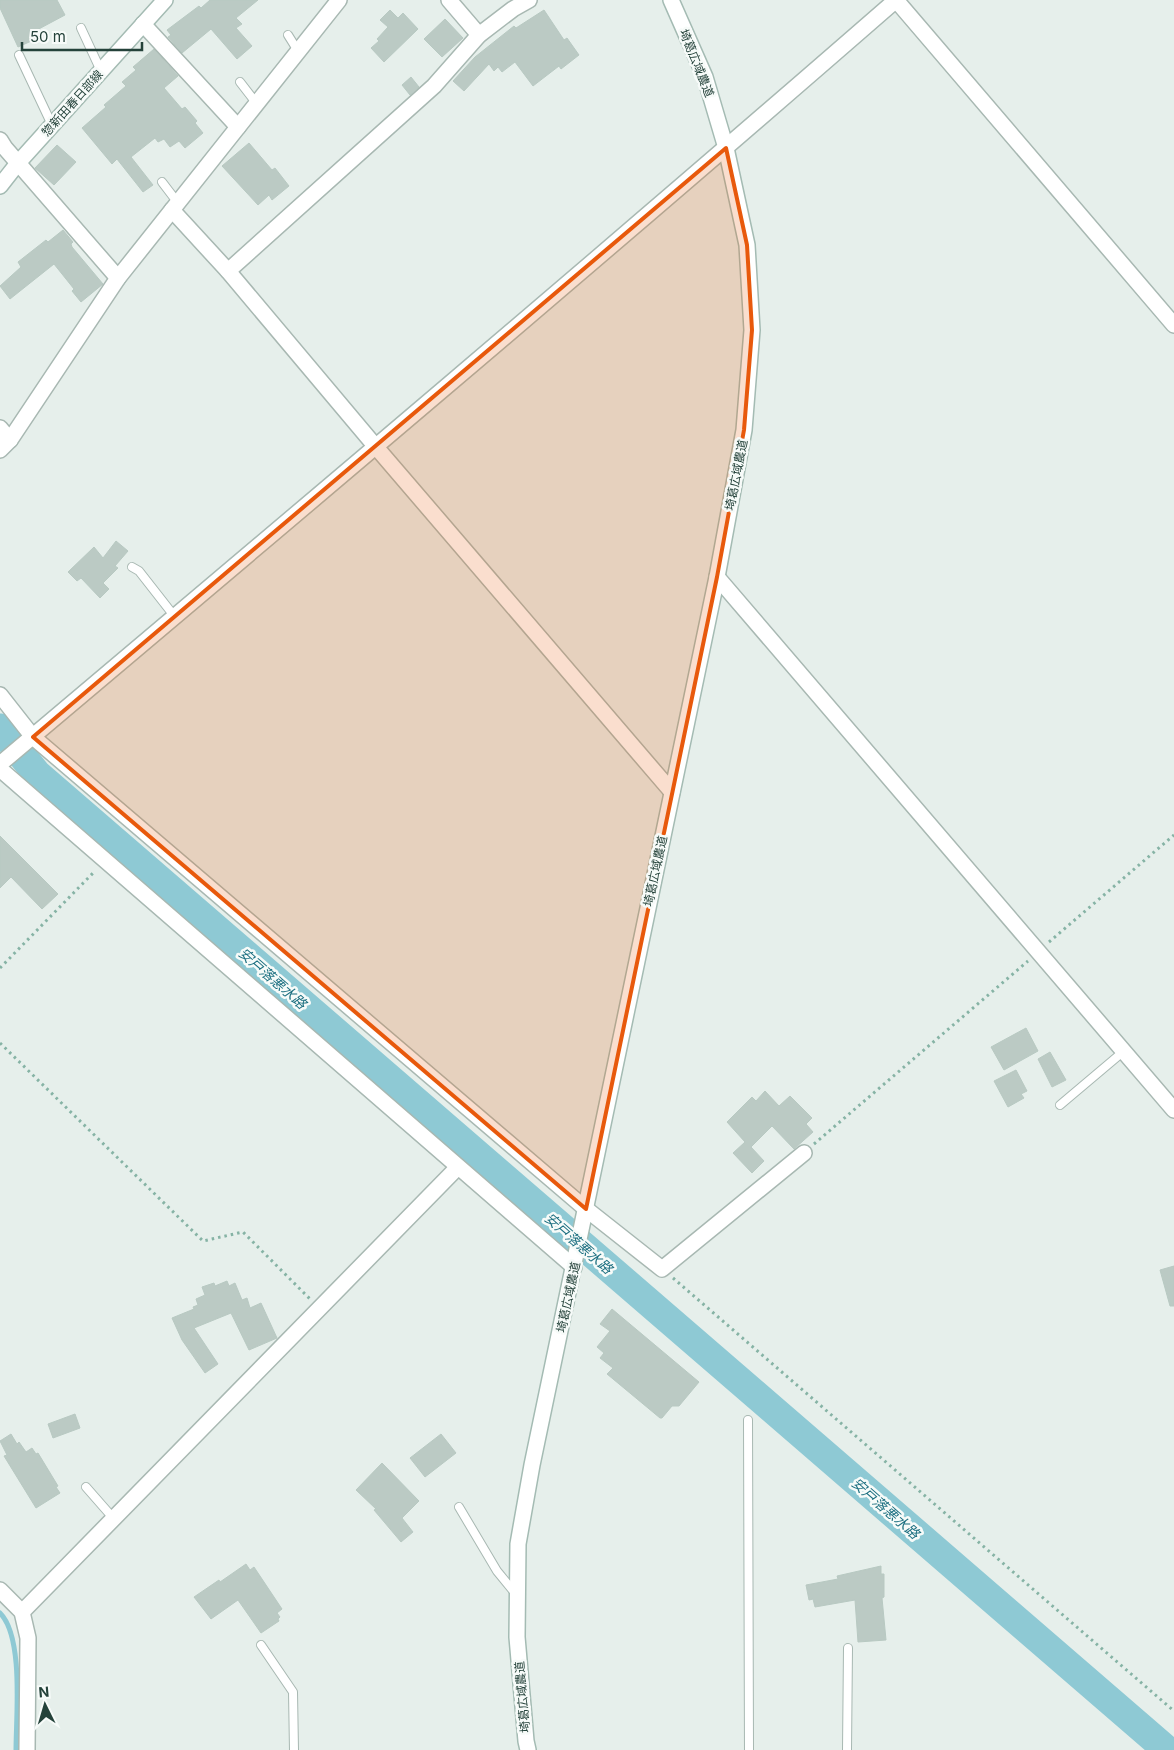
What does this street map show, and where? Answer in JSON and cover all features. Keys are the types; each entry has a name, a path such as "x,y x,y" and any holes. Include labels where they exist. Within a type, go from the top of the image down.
{"street":[{"name":"惣新田春日部線","path":"0,186 18,163 165,0"},
{"path":"5,445 118,278 338,0"},
{"path":"449,0 478,35"},
{"path":"228,271 434,86 478,35 513,9 529,0"},
{"name":"埼葛広域農道","path":"528,1750 517,1637 518,1544 532,1465 717,577 744,430 752,330 747,245 726,148 705,78 671,0"},
{"path":"0,764 376,447 896,0 1174,324"},
{"path":"143,24 238,127"},
{"path":"0,140 4,148 118,278"},
{"path":"175,206 376,447 672,792"},
{"path":"0,428 5,445"},
{"path":"717,577 1174,1110"},
{"path":"0,695 33,737 585,1214 662,1269 804,1153"},
{"path":"0,769 104,862 458,1166 575,1263"},
{"path":"22,1612 458,1166"},
{"path":"0,1590 22,1612 28,1638 27,1750"}],"lane":[{"path":"81,28 101,71"},
{"path":"288,34 298,51"},
{"path":"19,55 52,125"},
{"path":"240,82 256,104"},
{"path":"162,182 175,206"},
{"path":"132,567 139,570 175,616"},
{"path":"1060,1105 1124,1051"},
{"path":"748,1420 749,1750"},
{"path":"86,1487 114,1518"},
{"path":"460,1507 497,1571 517,1595"},
{"path":"261,1645 293,1692 294,1750"},
{"path":"848,1648 848,1750"}],"path":[{"path":"804,1153 1174,835"},
{"path":"0,968 104,862"},
{"path":"0,1043 203,1241 243,1232 319,1309"},
{"path":"662,1269 1174,1711"}],"highlighted area":[{"path":"726,148 747,245 752,330 744,430 717,577 586,1209 33,737"}],"building":[{"path":"0,0 57,0 65,15 35,31 38,38 18,47 0,8"},
{"path":"210,0 258,0 236,18 242,24 236,28 252,46 237,59 211,29 182,53 168,37 171,35 167,30"},
{"path":"390,10 398,18 403,13 418,29 384,62 371,48 379,41 377,39 388,27 380,20"},
{"path":"544,10 564,40 567,38 579,55 561,69 559,66 533,86 515,62 502,72 498,67 494,71 489,64 464,91 453,81 475,57 514,26 516,28"},
{"path":"445,19 463,38 442,57 424,39"},
{"path":"154,49 178,76 164,88 182,109 185,107 197,121 195,123 203,133 185,148 179,141 170,147 164,139 158,142 155,138 131,157 153,185 143,192 117,159 112,164 82,128 126,86 122,82 136,70 133,67"},
{"path":"411,77 419,87 410,95 402,85"},
{"path":"249,143 272,170 275,168 289,186 272,200 269,195 258,205 222,166"},
{"path":"57,145 76,162 54,185 35,168"},
{"path":"63,230 73,242 71,244 72,247 103,284 81,302 72,291 74,289 54,264 10,299 0,286 21,267 18,262 46,240 48,242"},
{"path":"116,541 128,551 115,566 118,568 103,583 109,589 100,598 81,578 77,581 68,572 94,547 103,558"},
{"path":"0,836 58,894 42,909 11,877 0,888"},
{"path":"1026,1028 1038,1051 1004,1070 991,1047"},
{"path":"1050,1052 1066,1080 1052,1087 1038,1059"},
{"path":"1016,1070 1027,1091 1021,1094 1024,1098 1008,1107 994,1081"},
{"path":"765,1091 779,1106 790,1096 812,1118 806,1124 813,1132 794,1149 772,1126 751,1147 764,1161 752,1173 733,1153 745,1142 727,1122 752,1097 756,1101"},
{"path":"1174,1266 1174,1306 1170,1306 1160,1270"},
{"path":"227,1281 229,1286 235,1283 242,1300 247,1298 250,1308 261,1303 277,1338 249,1350 231,1313 194,1328 218,1364 205,1373 182,1340 172,1318 194,1309 193,1307 198,1305 196,1299 205,1295 202,1287 214,1283 215,1286"},
{"path":"612,1309 699,1382 679,1406 672,1406 662,1418 607,1374 613,1368 600,1358 604,1353 597,1347 610,1331 600,1324"},
{"path":"75,1414 80,1428 53,1438 48,1424"},
{"path":"11,1434 17,1444 19,1442 26,1452 32,1448 36,1454 38,1453 58,1486 56,1487 60,1493 36,1508 4,1456 7,1455 0,1441"},
{"path":"441,1434 456,1453 425,1477 410,1458"},
{"path":"382,1463 419,1501 402,1518 413,1532 401,1542 374,1510 376,1509 356,1490"},
{"path":"246,1564 250,1570 254,1567 282,1609 277,1613 280,1617 279,1621 261,1633 238,1600 211,1619 194,1597"},
{"path":"881,1566 881,1574 884,1574 884,1597 882,1598 886,1640 858,1642 855,1600 815,1607 813,1599 809,1600 806,1585 838,1579 837,1576"}],"waterway":[{"name":"安戸落悪水路","path":"0,728 37,774 1167,1750"},
{"path":"0,1613 8,1624 16,1658 16,1750"}]}
